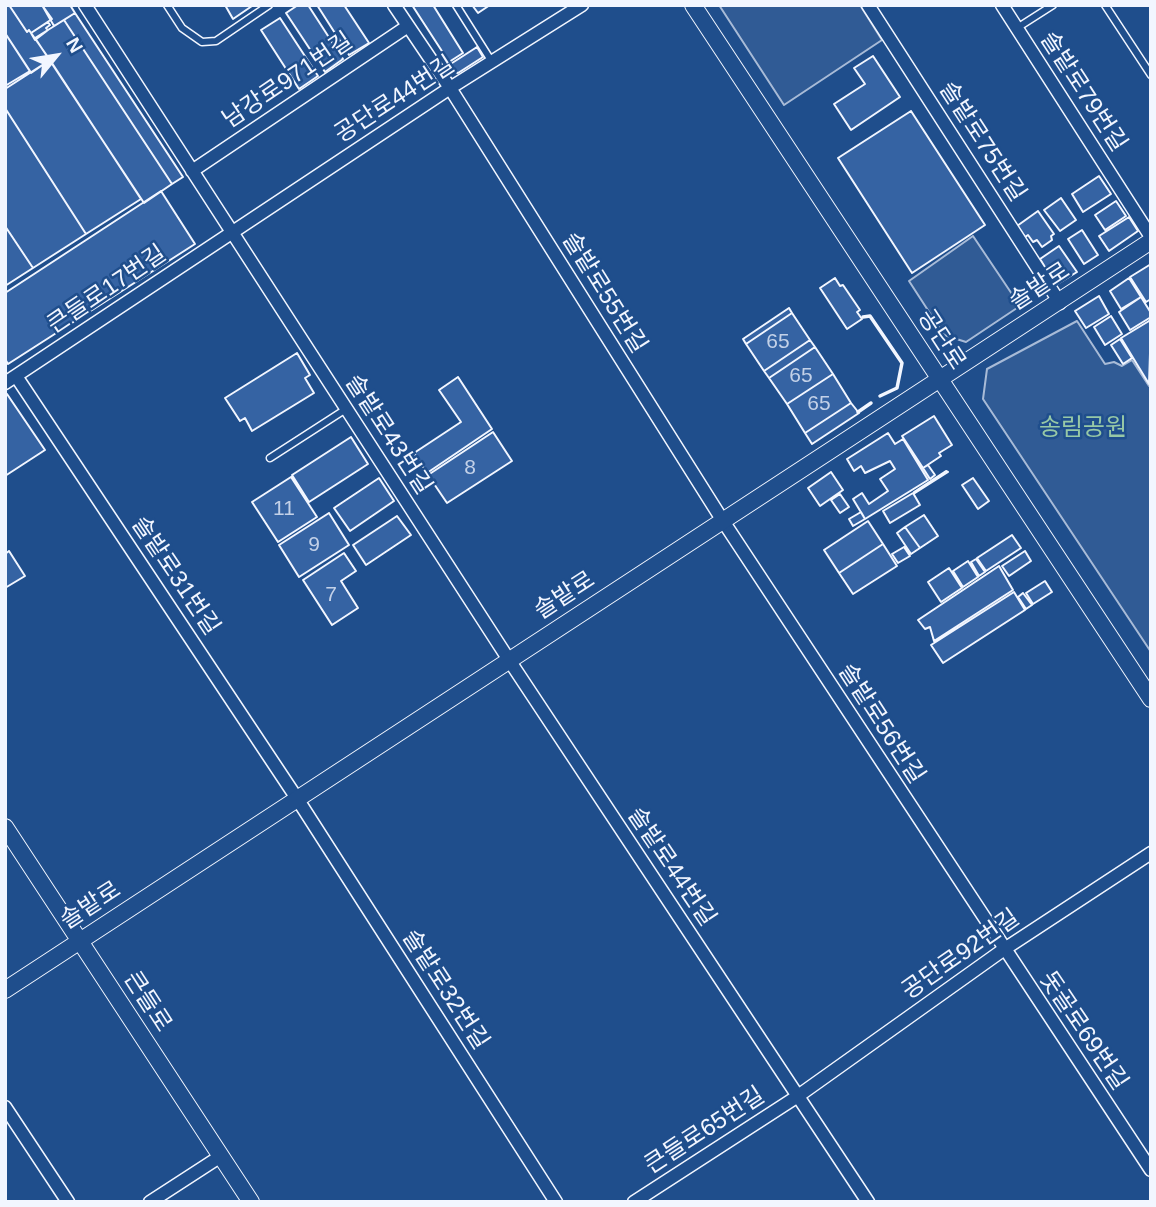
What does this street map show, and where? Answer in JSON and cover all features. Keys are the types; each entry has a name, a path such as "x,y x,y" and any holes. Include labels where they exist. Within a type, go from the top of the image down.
{"street":[{"path":"85,5 232,233"},
{"path":"394,5 450,89"},
{"name":"공단로44번길","path":"232,233 582,5"},
{"name":"공단로","path":"693,5 1151,699"},
{"name":"솔밭로75번길","path":"868,5 1060,303"},
{"name":"솔밭로79번길","path":"1002,5 1151,239"},
{"name":"남강로971번길","path":"192,171 408,26"},
{"name":"솔밭로55번길","path":"450,89 723,520"},
{"name":"큰들로17번길","path":"11,379 232,233"},
{"name":"솔밭로43번길","path":"232,233 509,660"},
{"name":"솔밭로","path":"5,990 939,379 1060,303 1151,239"},
{"name":"솔밭로31번길","path":"11,379 299,800"},
{"name":"솔밭로56번길","path":"723,520 1003,950"},
{"name":"솔밭로44번길","path":"509,660 868,1202"},
{"name":"솔밭로32번길","path":"299,800 556,1202"},
{"name":"큰들로","path":"5,827 251,1202"},
{"name":"공단로92번길","path":"798,1096 1003,950 1151,853"},
{"name":"돗골로69번길","path":"1003,950 1151,1170"},
{"name":"큰들로65번길","path":"634,1202 798,1096"},
{"path":"5,1107 68,1202"},
{"path":"150,1202 221,1156"}],"lane":[{"path":"167,5 182,28 202,42 216,41 269,5"},
{"path":"456,5 492,62"},
{"path":"1017,28 1053,5"},
{"path":"1105,5 1151,75"},
{"path":"270,458 346,409"}],"shaded area":[{"path":"719,5 860,5 882,40 784,105"},
{"path":"973,236 1020,306 966,342 944,335 909,281"},
{"name":"송림공원","path":"1077,321 1105,364 1114,362 1122,366 1132,360 1149,386 1151,385 1151,652 983,399 987,369"}],"building":[{"path":"5,5 9,5 50,60 31,73 5,33"},
{"path":"9,5 42,5 52,19 31,33 29,30 27,32"},
{"path":"42,5 70,5 75,13 54,26"},
{"path":"225,5 252,5 252,6 233,19"},
{"path":"298,5 308,5 343,59 325,72 286,13"},
{"path":"317,5 344,5 369,43 349,55"},
{"path":"412,5 433,5 463,53 449,62"},
{"path":"472,5 490,5 478,13"},
{"path":"75,13 183,177 172,184 64,20"},
{"path":"280,18 318,76 299,89 261,30"},
{"path":"64,20 172,184 144,203 35,38"},
{"path":"48,22 48,30 35,40 31,33"},
{"path":"5,33 30,71 5,86"},
{"path":"477,47 483,57 458,73 453,71 449,65"},
{"path":"873,56 900,97 851,130 834,104 865,84 854,68"},
{"path":"50,60 141,199 86,234 5,108 5,89"},
{"path":"5,108 86,234 33,268 5,226"},
{"path":"911,111 985,225 912,273 838,158"},
{"path":"1099,176 1111,194 1083,212 1072,194"},
{"path":"161,191 195,244 8,364 5,359 5,293"},
{"path":"1061,198 1076,220 1060,231 1044,210"},
{"path":"1116,201 1126,216 1105,230 1095,215"},
{"path":"1038,211 1054,234 1051,236 1052,240 1042,247 1037,240 1033,242 1028,235 1025,237 1017,226"},
{"path":"1129,217 1138,231 1109,251 1099,236"},
{"path":"5,226 33,268 5,286"},
{"path":"1082,230 1098,255 1084,264 1068,239"},
{"path":"1059,246 1077,272 1056,285 1040,259"},
{"path":"1151,264 1151,299 1146,302 1130,277"},
{"path":"835,278 860,310 857,312 862,319 847,329 820,288"},
{"path":"1129,278 1141,297 1121,309 1110,291"},
{"path":"1099,296 1109,314 1086,328 1075,311"},
{"path":"1141,297 1151,317 1130,330 1119,312"},
{"path":"789,308 792,313 746,344 743,339"},
{"path":"792,313 810,340 764,371 746,344"},
{"path":"1111,316 1122,334 1105,345 1094,327"},
{"path":"1149,321 1151,323 1149,384 1121,338"},
{"path":"1120,339 1132,358 1123,364 1111,345"},
{"path":"810,340 815,347 769,378 764,371"},
{"path":"815,347 833,374 787,404 769,378"},
{"path":"297,353 310,375 305,378 314,393 252,431 245,418 240,421 225,398"},
{"path":"833,374 851,403 805,433 787,404"},
{"path":"458,377 492,429 427,473 414,453 461,422 439,390"},
{"path":"7,394 45,450 5,476 5,395"},
{"path":"851,403 859,413 812,444 805,433"},
{"path":"934,416 952,445 923,468 902,436"},
{"path":"493,432 512,461 447,503 428,475"},
{"path":"888,433 895,444 903,439 928,480 865,519 853,499 862,493 869,504 888,491 880,479 895,469 890,461 865,473 861,466 854,471 847,459"},
{"path":"351,437 368,464 309,502 292,475"},
{"path":"928,465 935,475 930,479 923,468"},
{"path":"946,471 948,472 914,492"},
{"path":"831,472 843,490 820,506 808,488"},
{"path":"291,477 317,517 278,542 252,502"},
{"path":"379,478 394,501 350,531 334,508"},
{"path":"973,478 989,501 978,509 962,485"},
{"path":"913,493 920,505 890,523 883,511"},
{"path":"840,494 849,507 840,513 831,500"},
{"path":"861,512 865,519 853,526 849,519"},
{"path":"329,513 349,545 299,577 279,545"},
{"path":"924,515 938,536 920,548 905,527"},
{"path":"397,516 411,535 366,565 353,545"},
{"path":"868,521 883,544 839,573 824,550"},
{"path":"905,527 920,548 911,554 897,533"},
{"path":"1012,535 1021,548 986,571 977,558"},
{"path":"883,544 897,566 853,594 839,573"},
{"path":"904,547 910,556 898,563 892,554"},
{"path":"9,551 25,576 5,588 5,554"},
{"path":"1025,551 1031,561 1009,576 1002,566"},
{"path":"344,553 356,571 341,581 358,608 332,625 303,580"},
{"path":"976,559 985,572 979,576 971,562"},
{"path":"968,561 978,577 963,587 953,571"},
{"path":"999,566 1013,590 934,641 930,627 925,629 918,620"},
{"path":"949,568 962,588 941,602 928,582"},
{"path":"1045,581 1052,592 1033,604 1026,593"},
{"path":"1014,592 1025,610 943,663 931,645"},
{"path":"1023,593 1032,605 1026,609 1018,597"}],"wall":[{"path":"863,317 870,316 902,363 897,388 880,396"},
{"path":"858,412 871,403"}]}
